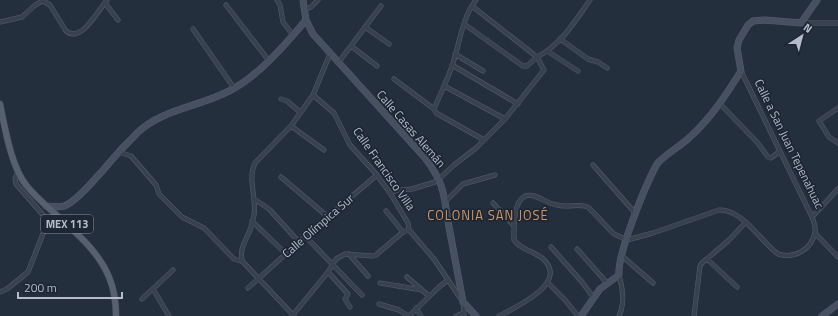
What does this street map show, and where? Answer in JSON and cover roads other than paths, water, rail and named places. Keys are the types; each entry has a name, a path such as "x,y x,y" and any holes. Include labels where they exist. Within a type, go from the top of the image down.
{"main road":[{"name":"MEX 113","path":"0,104 18,172 26,185 46,206 76,233 96,255 110,277 116,316"}],"street":[{"path":"277,0 280,5 283,22 293,35"},
{"path":"302,4 311,7 318,0"},
{"path":"434,109 456,54 464,24 476,0"},
{"path":"464,24 524,66 527,66 537,57 548,52 590,0"},
{"path":"801,22 817,0"},
{"path":"0,22 22,17 35,5 43,1 50,5 69,33 78,33 92,22 106,1 118,20"},
{"name":"Calle Casas Alemán","path":"302,4 309,30 425,158 437,174 445,202 464,315"},
{"path":"226,5 268,61"},
{"path":"338,63 381,6"},
{"path":"390,193 398,190 412,189 435,182 439,179 476,148 505,119 544,70 537,57 472,6"},
{"path":"46,206 64,206 71,203 139,132 158,117 226,93 242,83 268,61 306,20"},
{"name":"Calle a San Juan Tepenahuac","path":"801,22 765,20 753,22 748,25 739,40 737,48 740,71 812,217 815,226 815,233"},
{"path":"801,22 838,23"},
{"path":"365,27 389,44"},
{"path":"193,29 234,88"},
{"path":"560,39 588,60 598,62 607,68"},
{"path":"351,46 377,66"},
{"path":"548,52 578,71"},
{"path":"243,262 241,258 242,250 250,230 254,213 252,169 255,163 291,126 313,95 330,54"},
{"path":"456,54 483,71"},
{"path":"452,65 518,104"},
{"path":"619,316 623,302 619,275 622,256 626,240 654,169 659,162 692,135 720,104 740,71"},
{"path":"394,80 434,109 436,113 484,140"},
{"path":"444,86 505,119"},
{"name":"Calle Francisco Villa","path":"313,95 334,113 350,145 390,193 408,223 409,230 434,259 463,302 476,316"},
{"path":"281,99 287,101 300,112"},
{"path":"720,104 757,142 770,158 780,151"},
{"path":"838,108 819,121 829,137 838,143"},
{"path":"291,126 324,150"},
{"path":"119,152 131,156 156,185 159,194 182,217 204,228 234,259 243,262 259,277 293,316 328,272 336,259 341,255 376,255 403,232 409,230"},
{"path":"593,165 636,214"},
{"path":"0,292 7,289 28,272 46,226 43,215 16,184 15,178 18,172"},
{"name":"Calle Olímpica Sur","path":"248,288 376,175"},
{"path":"445,202 462,184 495,175"},
{"path":"281,177 328,217"},
{"path":"812,217 838,190"},
{"path":"501,316 531,298 548,283 550,278 550,271 546,263 540,257 516,243 514,240 517,204 524,196 532,195 554,205 580,205 588,208 614,234 626,240 653,233 719,210 730,212 746,222 774,251 784,256 794,255 805,249 812,242 815,233 838,257"},
{"path":"254,199 269,209 299,242"},
{"path":"493,203 514,226"},
{"path":"386,211 403,232"},
{"path":"252,221 286,254"},
{"path":"694,316 700,266 728,241 746,222"},
{"path":"306,237 362,295"},
{"path":"551,247 582,282 593,297"},
{"path":"577,249 607,283"},
{"path":"349,254 368,276"},
{"path":"622,256 653,282"},
{"path":"707,259 737,287"},
{"path":"142,299 173,270"},
{"path":"328,272 348,294 345,299 350,307"},
{"path":"581,316 600,289 619,275"},
{"path":"407,277 429,296"},
{"path":"379,304 399,310 409,316 448,280"},
{"path":"380,283 422,290"},
{"path":"548,283 578,316"},
{"path":"153,289 168,316"},
{"path":"822,316 838,304"},
{"path":"416,308 421,316"},
{"path":"456,316 464,315"}],"district":[{"name":"COLONIA SAN JOSÉ","path":"488,215"}]}
